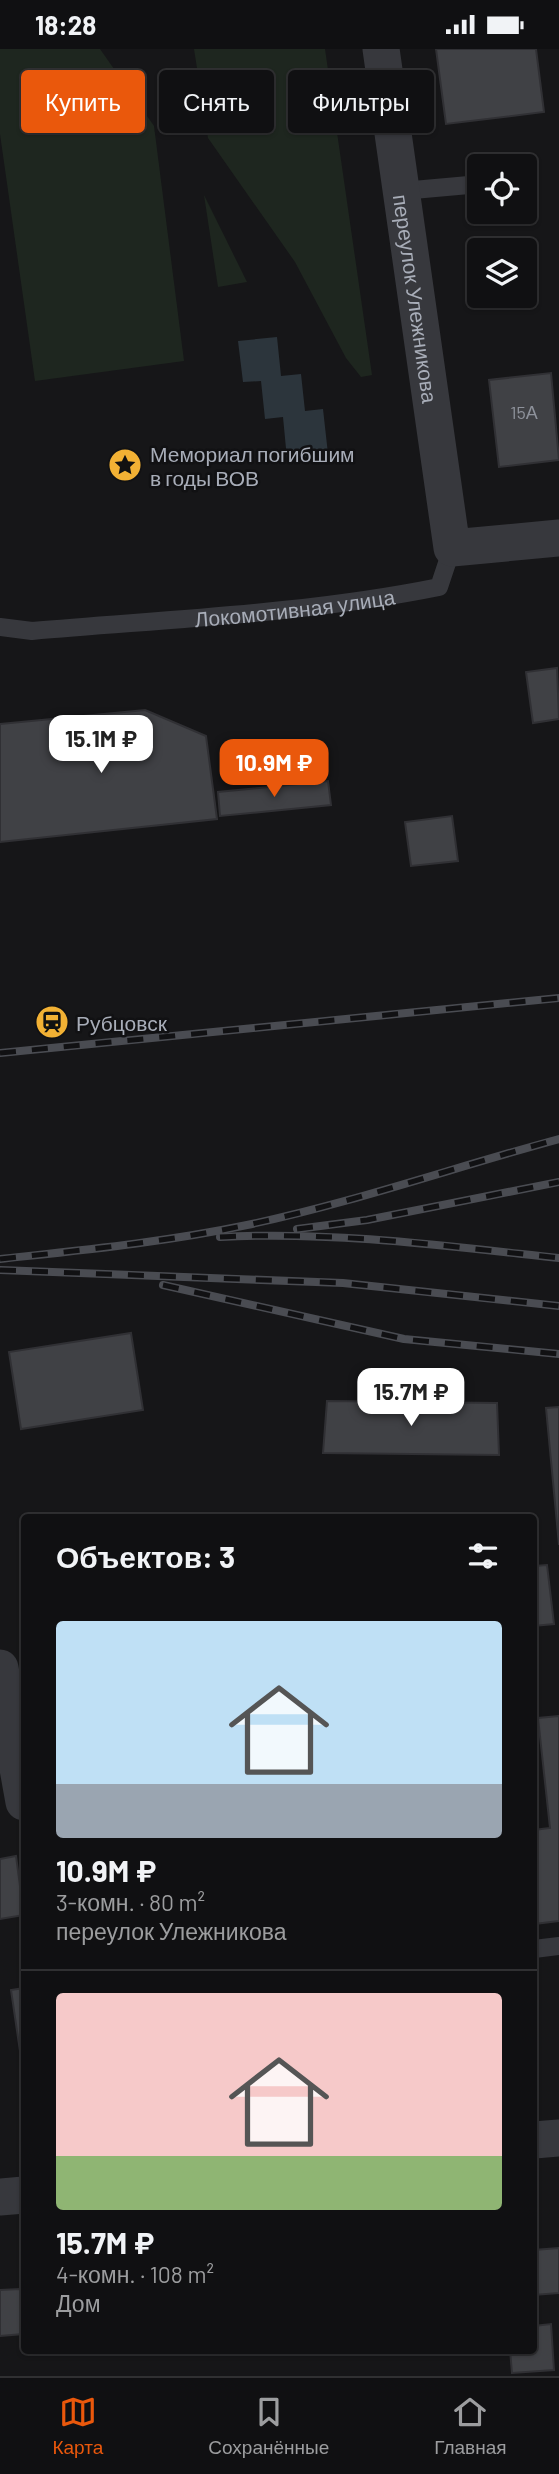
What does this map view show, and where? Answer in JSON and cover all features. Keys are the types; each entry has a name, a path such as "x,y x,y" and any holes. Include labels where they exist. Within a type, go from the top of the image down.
{"street":[{"name":"переулок Улежникова","path":"382,49 452,548"},
{"path":"452,548 559,538"},
{"path":"0,1668 21,1785"},
{"path":"537,2140 559,2138"},
{"path":"0,2197 21,2195"}],"lane":[{"path":"402,191 467,185"},
{"name":"Локомотивная улица","path":"0,627 32,631 239,614 389,597 439,587 452,548"},
{"path":"537,1949 559,1946"}],"shaded area":[{"path":"0,49 100,49 115,70 21,70 21,133 145,133 145,113 154,126 184,361 35,381 0,134"},
{"path":"194,49 325,49 328,70 288,70 288,133 337,133 372,375 361,377 346,358 295,262 208,138 207,133 274,133 274,70 197,70"},
{"path":"204,195 247,282 218,287"},
{"path":"277,337 281,376 301,374 305,411 323,409 328,454 287,459 283,417 265,419 261,381 243,382 238,341"}],"building":[{"path":"436,49 536,49 544,112 446,124"},
{"path":"551,373 559,460 499,467 489,380"},
{"path":"557,668 559,719 533,723 526,672"},
{"path":"145,710 206,736 217,819 0,842 0,724"},
{"path":"328,781 331,805 220,816 218,792"},
{"path":"452,816 458,861 411,866 405,822"},
{"path":"131,1333 143,1410 21,1429 9,1352"},
{"path":"327,1401 497,1403 499,1455 323,1453"},
{"path":"559,1407 559,1545 546,1408"},
{"path":"547,1565 554,1624 537,1626 537,1566"},
{"path":"559,1716 559,1921 537,1924 537,1830 550,1828 538,1718"},
{"path":"16,1856 21,1916 0,1919 0,1859"},
{"path":"21,1988 21,2058 11,1990"},
{"path":"559,2248 559,2293 537,2295 537,2250"},
{"path":"20,2289 21,2334 0,2336 0,2290"},
{"path":"551,2324 554,2370 512,2373 510,2354 537,2354 537,2326"}],"railway":[{"path":"0,1053 559,998"},
{"path":"0,1259 155,1241 247,1225 364,1196 559,1139"},
{"path":"297,1229 367,1220 559,1182"},
{"path":"220,1237 347,1238 559,1258"},
{"path":"0,1270 343,1283 559,1306"},
{"path":"163,1285 404,1339 559,1354"}],"place":[{"name":"Мемориал погибшим в годы ВОВ","path":"125,465"},
{"name":"Рубцовск","path":"52,1022"}]}
